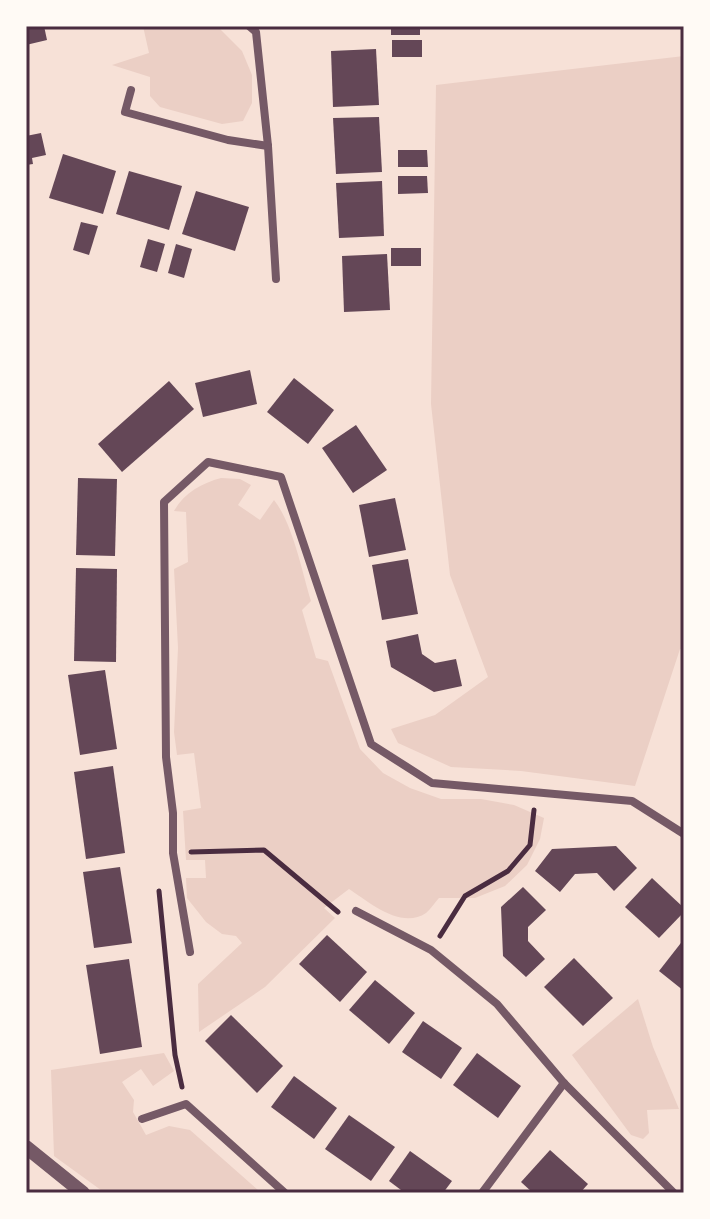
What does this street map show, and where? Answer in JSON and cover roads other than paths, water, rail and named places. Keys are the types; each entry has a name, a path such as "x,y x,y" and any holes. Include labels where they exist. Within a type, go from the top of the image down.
{"street":[{"path":"249,26 256,32 268,146 276,279"},
{"path":"131,90 125,112 228,140 268,146"},
{"path":"190,952 173,853 173,813 166,757 164,502 208,462 281,477 371,744 432,783 632,801 684,834"},
{"path":"356,911 431,950 497,1004 564,1083 674,1193"},
{"path":"482,1193 564,1083"},
{"path":"142,1119 186,1104 285,1193"},
{"path":"26,1147 83,1193"}]}
